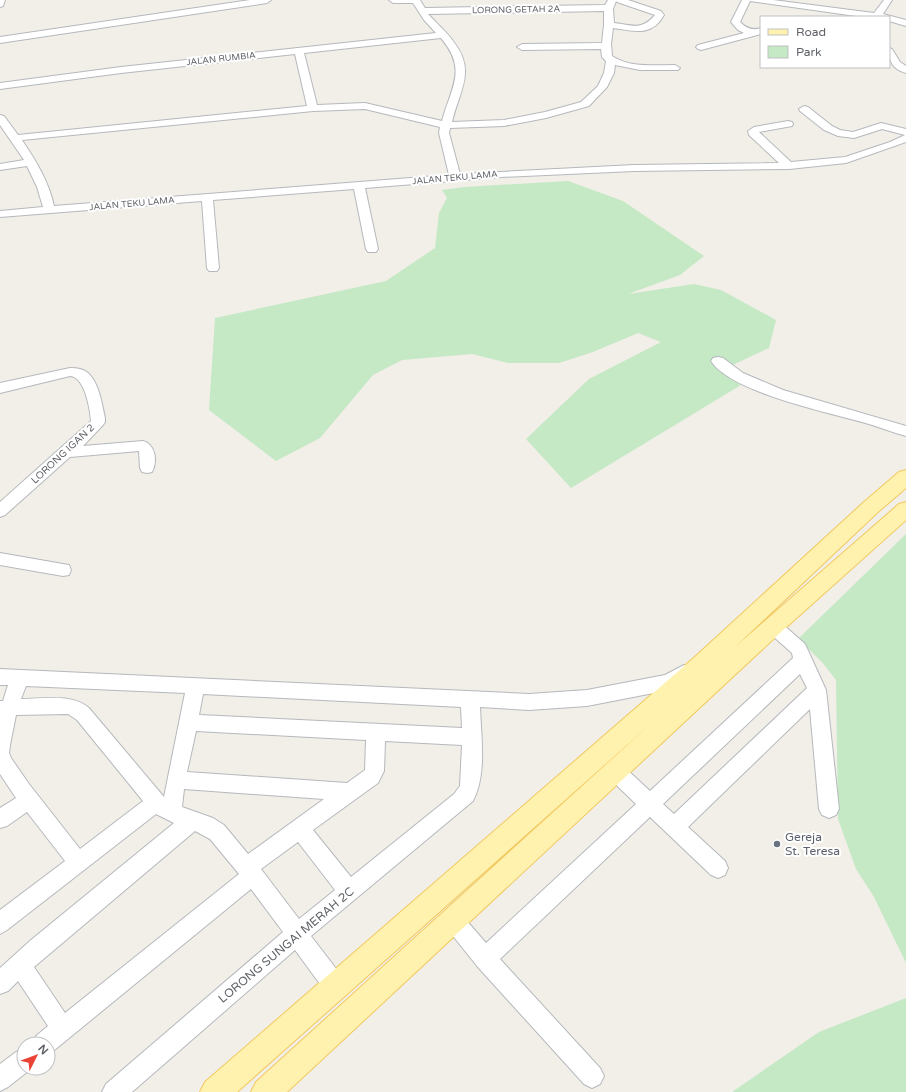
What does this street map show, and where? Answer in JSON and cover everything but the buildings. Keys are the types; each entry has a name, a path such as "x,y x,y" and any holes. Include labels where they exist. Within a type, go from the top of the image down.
{"main road":[{"path":"215,1092 704,662 906,477"},
{"path":"266,1092 452,919 773,626 906,509"}],"street":[{"path":"0,4 2,0"},
{"path":"0,40 267,0"},
{"path":"393,0 416,1 458,53 462,62 461,74 449,109 444,133 455,178"},
{"path":"609,25 643,29 650,26 660,15 620,0"},
{"path":"746,0 735,22 741,28 756,32"},
{"path":"753,0 800,3 818,8 880,16 888,0"},
{"path":"610,4 609,25 605,46 607,57 611,61 632,66 675,68"},
{"name":"LORONG GETAH 2A","path":"423,11 610,4"},
{"path":"813,16 818,13 818,8"},
{"path":"890,18 906,23"},
{"path":"701,47 756,32"},
{"name":"JALAN RUMBIA","path":"0,86 121,70 443,35"},
{"path":"522,47 605,46"},
{"path":"299,50 313,108"},
{"path":"890,53 896,64 906,70"},
{"path":"16,138 38,134 313,108 365,106 446,125 504,123 546,115 585,104 602,87 610,73 611,61"},
{"path":"804,109 838,133 854,134 881,126 906,132"},
{"path":"0,118 16,138 30,162 48,198 49,211"},
{"path":"788,124 758,128 753,131 753,133 789,166"},
{"name":"JALAN TEKU LAMA","path":"0,214 501,174 634,168 789,166 846,160 894,144 906,138"},
{"path":"0,167 30,162"},
{"path":"359,186 372,249"},
{"path":"207,198 213,268"},
{"path":"718,361 737,375 764,387 807,402 882,422 906,431"},
{"name":"LORONG IGAN 2","path":"0,388 70,372 78,373 84,377 98,413 98,422 67,452 0,511"},
{"path":"67,452 143,446 147,451 147,468"},
{"path":"0,559 63,570"},
{"path":"773,626 799,649 817,690 828,809"},
{"path":"485,958 803,660"},
{"path":"0,677 529,702 587,698 669,682 704,662"},
{"path":"19,679 5,708 1,743 1,759 29,800 79,863"},
{"path":"0,923 79,863 164,808 176,780 196,686"},
{"path":"674,827 817,690"},
{"path":"188,723 472,738 470,700"},
{"path":"5,708 68,706 76,708 83,714 164,808 192,821 206,825 217,832 250,871 336,987"},
{"path":"54,1036 300,829 371,777 374,771 376,732"},
{"name":"LORONG SUNGAI MERAH 2C","path":"114,1092 297,934 461,800 468,793 470,784 472,738"},
{"path":"615,771 718,868"},
{"path":"176,780 350,792"},
{"path":"0,819 29,800"},
{"path":"0,983 20,964 192,821"},
{"path":"300,829 349,891"},
{"path":"452,919 485,958 592,1076"},
{"path":"20,964 63,1029"},
{"path":"0,1079 16,1066"}],"green space":[{"path":"568,181 623,201 704,256 680,275 628,294 694,284 721,290 776,320 769,348 720,371 741,385 571,488 526,439 589,379 661,342 638,333 593,352 559,363 508,363 472,354 402,360 373,375 320,438 276,461 209,410 215,318 386,281 435,248 439,213 447,198 442,190 464,187"},
{"path":"906,534 906,963 874,897 856,869 838,819 836,680 822,662 798,639"},
{"path":"906,998 906,1092 732,1092 819,1032"}],"place":[{"name":"Gereja St. Teresa","path":"777,844"}]}
